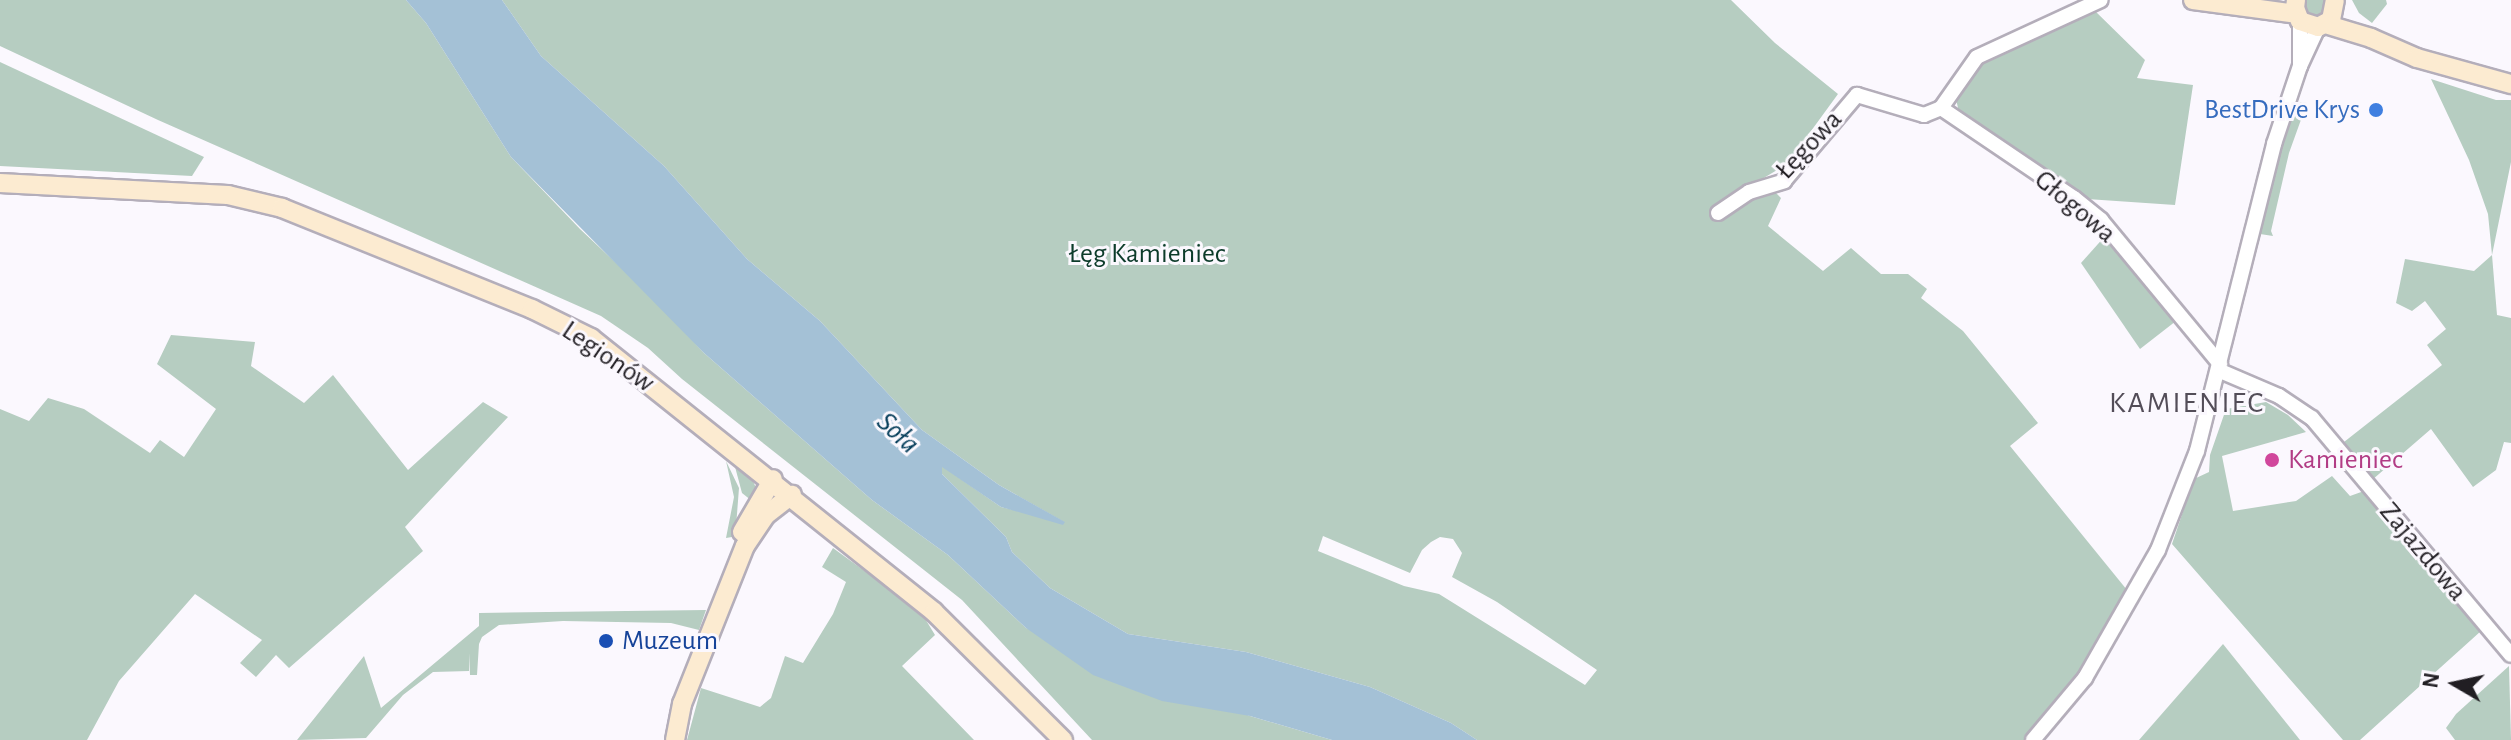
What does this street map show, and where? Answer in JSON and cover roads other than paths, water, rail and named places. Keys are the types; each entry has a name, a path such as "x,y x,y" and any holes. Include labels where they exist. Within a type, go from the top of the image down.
{"main road":[{"path":"2193,0 2307,17 2371,38 2417,58 2511,84"},
{"path":"2232,7 2283,0"},
{"path":"2307,17 2335,4 2371,38"},
{"name":"Legionów","path":"0,183 228,195 282,208 532,309 591,338 773,479 934,612 1063,740"},
{"path":"719,607 744,526 773,479"},
{"path":"675,740 682,704 719,607 756,526 792,495"}],"street":[{"path":"1941,108 1977,57 2101,0"},
{"path":"2033,740 2085,678 2158,550 2197,451 2269,159 2300,66 2307,17"},
{"name":"Łęgowa","path":"1718,213 1749,192 1784,181 1857,95 1924,115 1941,108"},
{"name":"Głogowa","path":"1941,108 2101,220 2219,367"},
{"name":"Zajazdowa","path":"2219,367 2279,396 2312,418 2511,655"}],"water":[{"name":"Soła","path":"406,0 502,0 541,56 664,166 747,259 820,321 922,430 999,485 1065,522 1063,525 1001,507 942,467 942,474 1006,537 1012,552 1050,588 1128,634 1246,652 1370,687 1451,723 1477,740 1332,740 1250,716 1162,701 1093,675 1026,628 948,555 872,500 704,353 511,157 426,23"}],"place":[{"name":"BestDrive Krys","path":"2376,110"},
{"name":"Kamieniec","path":"2272,460"},
{"name":"Muzeum","path":"606,641"}],"district":[{"name":"KAMIENIEC","path":"2187,403"}],"park label":[{"name":"Łęg Kamieniec","path":"1147,254"}]}
